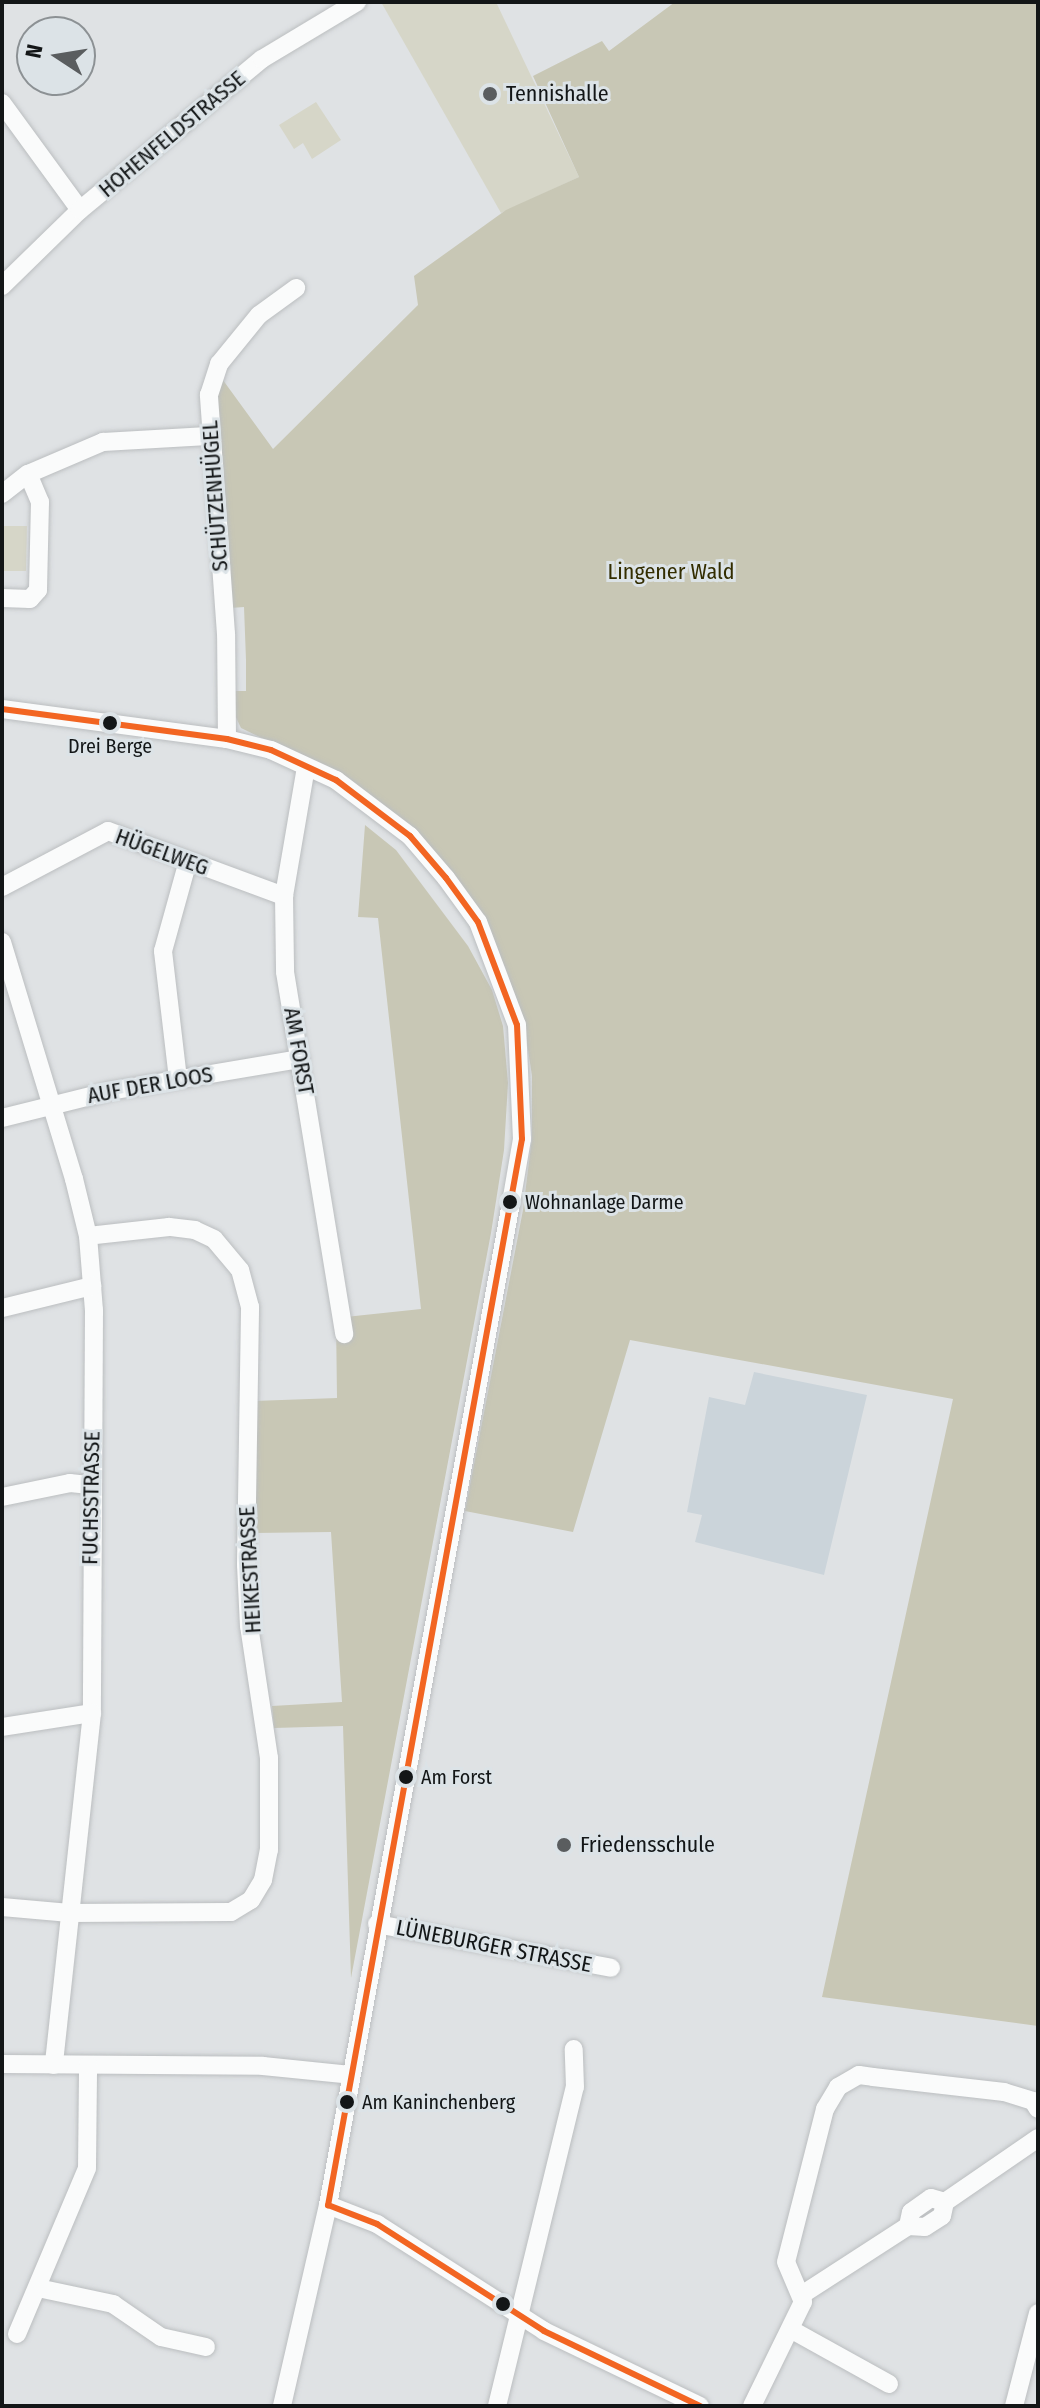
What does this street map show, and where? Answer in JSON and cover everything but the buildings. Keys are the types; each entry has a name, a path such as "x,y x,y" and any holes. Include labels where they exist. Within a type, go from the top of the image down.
{"street":[{"name":"HOHENFELDSTRASSE","path":"2,286 80,210 262,59 357,2"},
{"path":"2,103 80,210"},
{"name":"SCHÜTZENHÜGEL","path":"227,739 226,634 208,436 209,395 219,364 259,315 296,288"},
{"path":"2,494 28,474 103,442 208,436"},
{"path":"2,598 30,599 38,590 40,502 28,474"},
{"path":"2,709 227,739 306,767 366,799 410,836 478,922 517,1025 522,1139 328,2205 282,2406"},
{"name":"AM FORST","path":"306,767 284,896 285,972 344,1334"},
{"name":"HÜGELWEG","path":"2,887 108,831 284,896"},
{"path":"178,1079 163,951 188,861"},
{"name":"FUCHSSTRASSE","path":"2,942 53,1102 88,1236 92,1286 92,1713 54,2065"},
{"name":"AUF DER LOOS","path":"2,1118 53,1102 300,1059"},
{"name":"HEIKESTRASSE","path":"2,1907 70,1913 231,1912 251,1900 263,1880 271,1815 265,1709 247,1595 250,1307 240,1270 214,1239 195,1230 169,1227 88,1236"},
{"path":"2,1308 92,1286"},
{"path":"2,1497 70,1483 90,1485"},
{"path":"2,1727 92,1713"},
{"name":"LÜNEBURGER STRASSE","path":"377,1924 611,1968"},
{"path":"497,2406 575,2087 574,2049"},
{"path":"2,2064 263,2066 351,2075"},
{"path":"17,2334 87,2168 88,2065"},
{"path":"803,2294 786,2271 786,2262 825,2109 838,2087 859,2075 1004,2092 1033,2101 1038,2109"},
{"path":"752,2406 792,2330 803,2294 908,2226 925,2227 942,2216 945,2202 1038,2138"},
{"path":"328,2205 377,2224 519,2317 700,2406"},
{"path":"38,2288 113,2304 161,2337 206,2347"},
{"path":"1014,2406 1038,2313"},
{"path":"792,2330 889,2384"}],"shaded area":[{"name":"Tennishalle","path":"381,2 496,2 579,177 501,213"},
{"path":"316,102 341,140 312,159 303,143 294,149 279,125"},
{"path":"2,526 27,526 26,571 2,571"},
{"path":"754,1372 867,1395 824,1575 695,1542 702,1515 687,1512 709,1397 745,1405"}],"green space":[{"name":"Lingener Wald","path":"675,2 1038,2 1038,2026 822,1997 953,1399 630,1340 573,1532 465,1511 523,1210 532,1138 532,1076 524,1023 505,967 478,922 410,831 308,760 241,728 231,707 231,691 246,691 246,660 244,607 230,608 212,458 220,376 273,449 418,305 414,276 506,210 579,177 533,76 602,41 609,51"},
{"path":"365,825 396,850 468,946 492,990 503,1026 508,1083 504,1150 491,1233 351,1978 343,1726 274,1728 272,1706 342,1702 331,1532 253,1533 252,1401 337,1398 336,1318 421,1309 378,918 358,917"}],"transit line":[{"path":"2,709 227,739 271,750 336,780 410,836 446,878 478,922 517,1025 522,1139 328,2205"},
{"path":"328,2205 377,2224 544,2331 700,2406"}],"place":[{"name":"Tennishalle","path":"490,94"},
{"name":"Drei Berge","path":"110,723"},
{"name":"Wohnanlage Darme","path":"510,1202"},
{"name":"Am Forst","path":"406,1777"},
{"name":"Friedensschule","path":"564,1845"},
{"name":"Am Kaninchenberg","path":"347,2102"}]}
